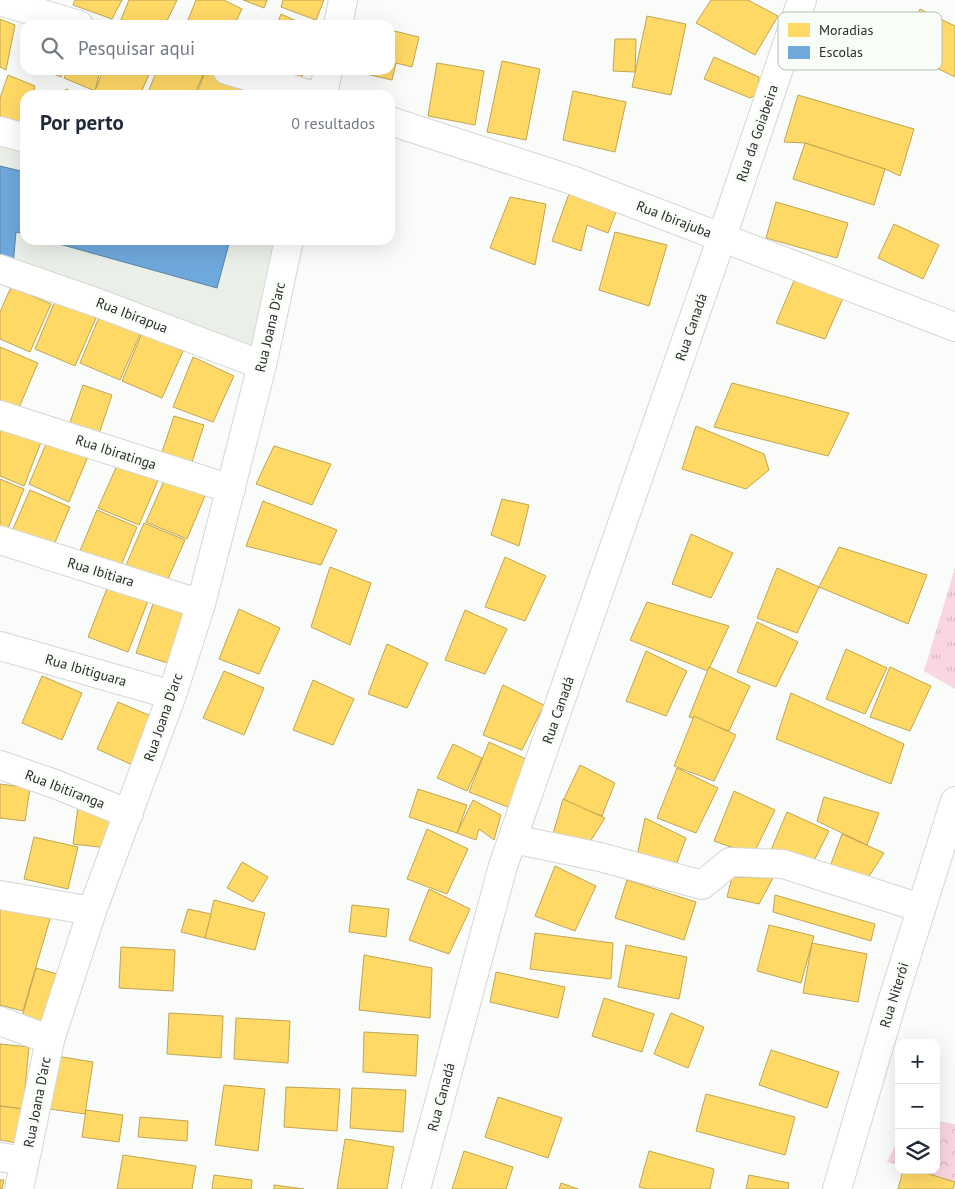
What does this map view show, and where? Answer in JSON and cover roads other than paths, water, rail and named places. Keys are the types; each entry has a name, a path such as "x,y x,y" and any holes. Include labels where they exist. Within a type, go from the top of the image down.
{"street":[{"path":"339,20 343,0"},
{"name":"Rua da Goiabeira","path":"798,12 802,0"},
{"path":"0,1 63,20"},
{"name":"Rua da Goiabeira","path":"722,237 778,70"},
{"path":"244,75 294,90"},
{"path":"324,90 327,75"},
{"name":"Rua Ibirajuba","path":"395,123 572,180 955,327"},
{"path":"0,131 20,137"},
{"name":"Rua Canadá","path":"416,1189 503,866 722,237"},
{"name":"Rua Joana D'arc","path":"21,1188 13,1159 92,911 172,695 201,604 262,365 289,245"},
{"name":"Rua Ibirapua","path":"0,269 98,303 262,365"},
{"name":"Rua Ibiratinga","path":"0,415 231,489"},
{"name":"Rua Ibitiara","path":"0,540 201,604"},
{"name":"Rua Ibitiguara","path":"0,646 172,695"},
{"name":"Rua Ibitiranga","path":"0,765 55,784 129,814"},
{"name":"Rua Niterói","path":"837,1189 921,908 950,832 955,802"},
{"path":"513,839 600,857 702,885 730,862 783,864 921,908"},
{"path":"0,895 92,911"},
{"path":"0,1021 50,1040"}]}
